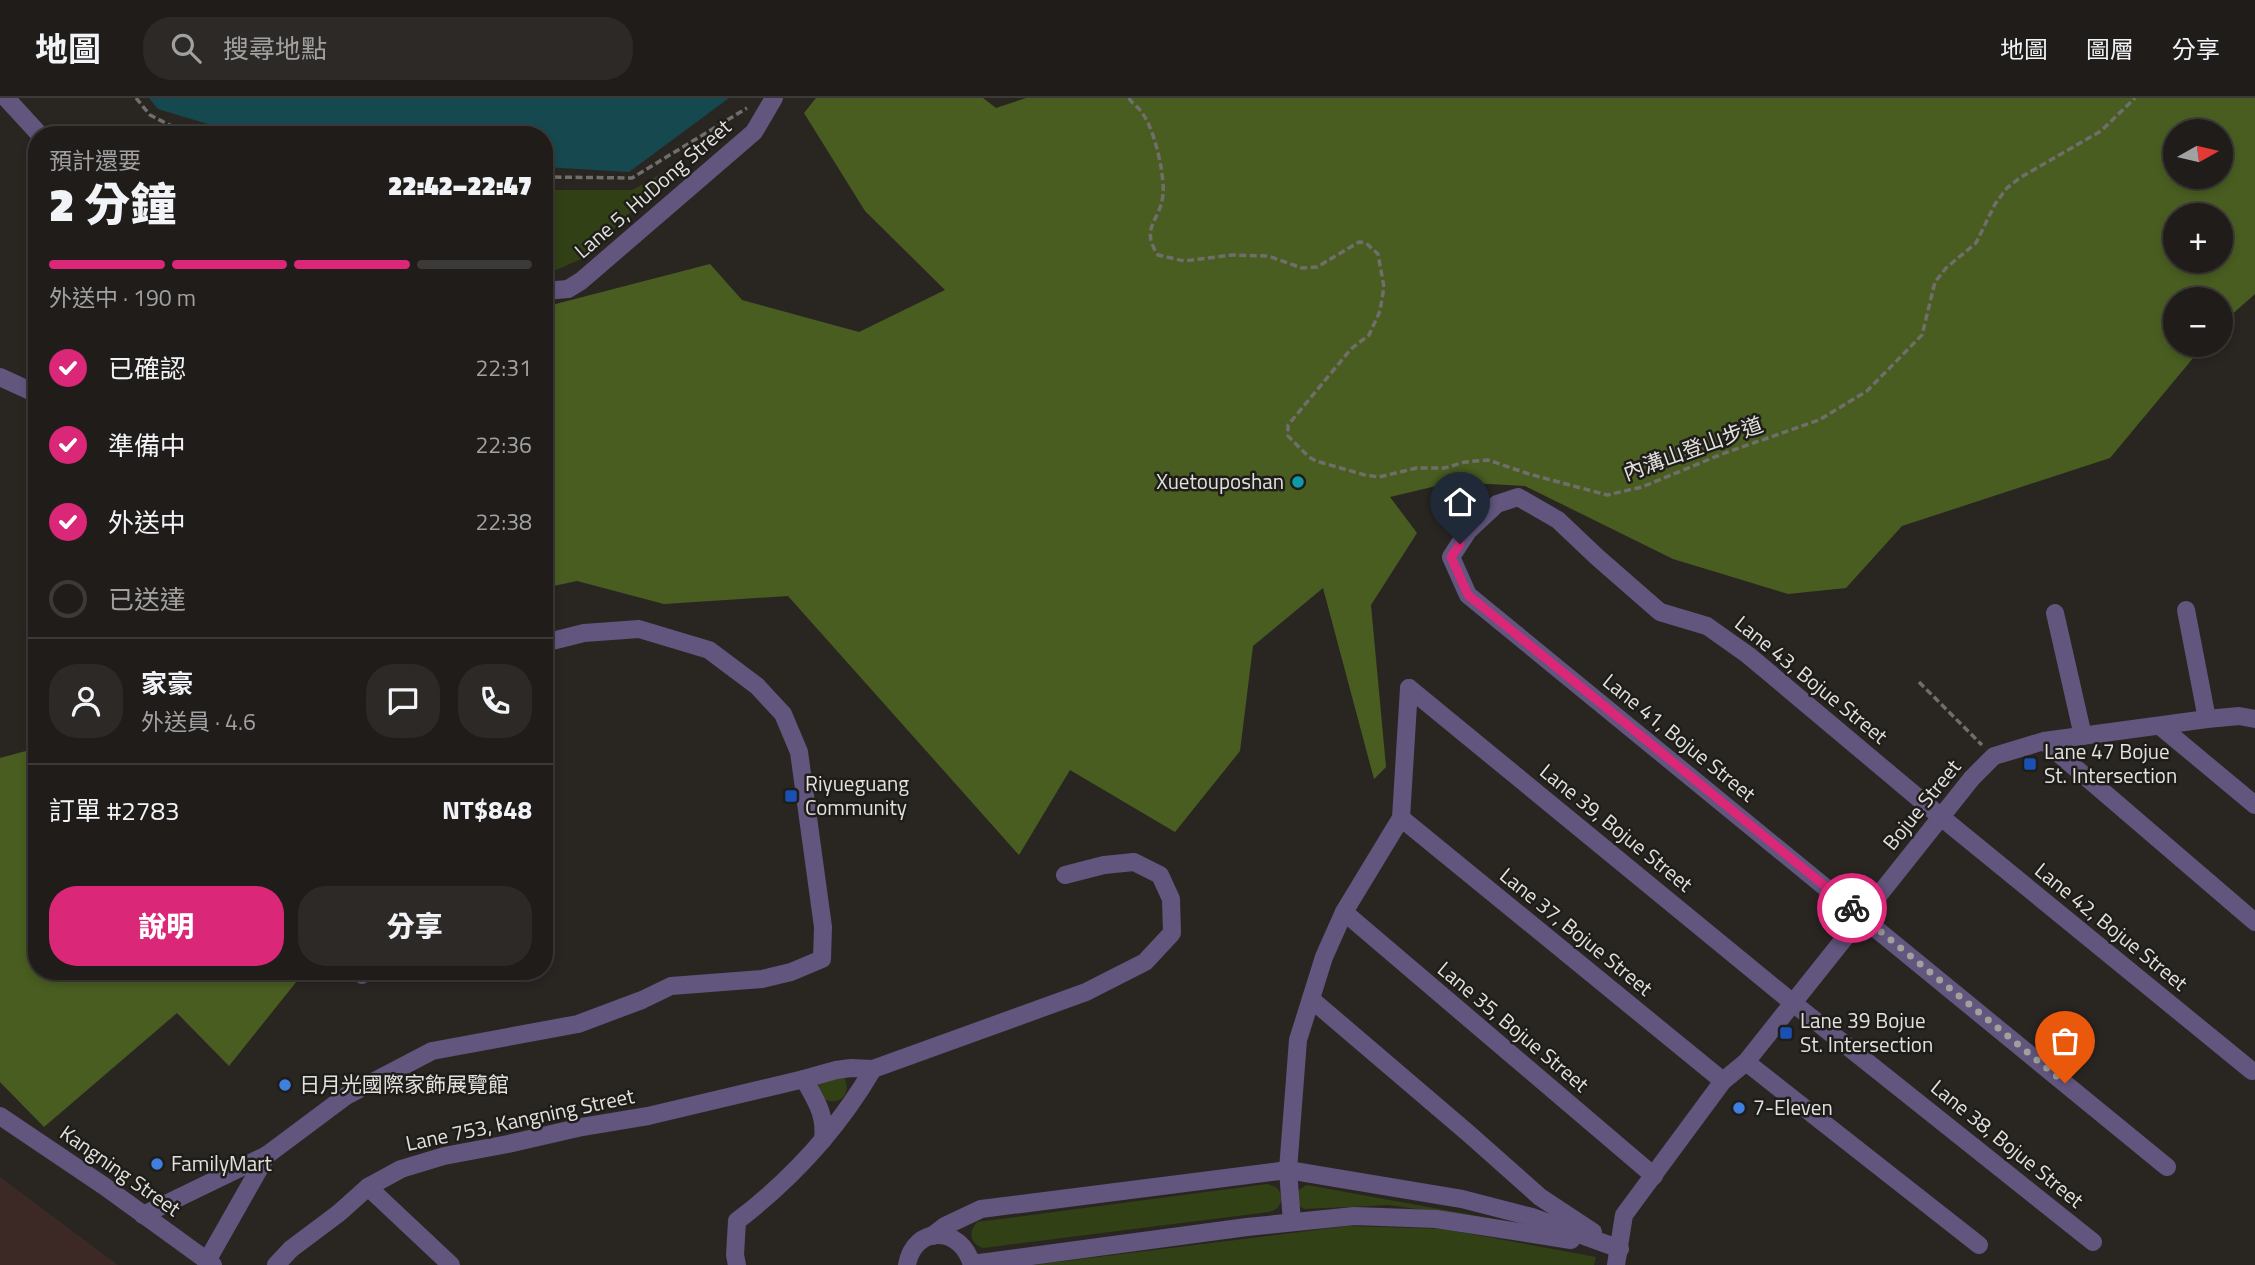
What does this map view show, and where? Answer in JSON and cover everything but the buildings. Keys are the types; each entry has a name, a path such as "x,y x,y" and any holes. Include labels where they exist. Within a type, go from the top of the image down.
{"street":[{"path":"6,98 32,126"},
{"name":"Lane 5, HuDong Street","path":"553,290 568,289 581,281 754,132 774,98"},
{"path":"0,377 28,390"},
{"name":"Lane 43, Bojue Street","path":"1468,595 1451,557 1468,531 1497,504 1518,497 1558,520 1660,612 1707,626 1748,655 1941,817"},
{"name":"Lane 41, Bojue Street","path":"1468,595 2167,1167"},
{"path":"2186,610 2207,719"},
{"path":"2055,613 2083,736"},
{"path":"143,1215 267,1155 346,1096 432,1051 578,1024 671,986 762,979 822,960 823,927 799,752 783,714 757,686 709,650 639,629 584,633 553,641"},
{"name":"Lane 39, Bojue Street","path":"1401,818 1409,688 1793,1003"},
{"name":"Bojue Street","path":"1618,1257 1624,1215 1723,1081 1746,1062 1972,778 1994,756 2044,741 2207,719 2239,716 2255,719"},
{"path":"2160,726 2255,805"},
{"path":"2044,741 2255,922"},
{"name":"Lane 42, Bojue Street","path":"1941,817 2252,1072"},
{"path":"1292,1222 1288,1170 1298,1040 1324,957 1344,912 1401,818"},
{"name":"Lane 37, Bojue Street","path":"1401,818 1723,1081"},
{"path":"737,1265 737,1221 774,1193 823,1140 858,1095 873,1069 1086,992 1145,962 1172,933 1171,900 1160,875 1134,862 1104,865 1065,875"},
{"name":"Lane 35, Bojue Street","path":"1344,912 1654,1176"},
{"path":"1311,999 1540,1197 1618,1257"},
{"name":"Lane 38, Bojue Street","path":"1793,1003 2093,1242"},
{"path":"1746,1062 1979,1245"},
{"name":"Lane 753, Kangning Street","path":"276,1265 291,1248 339,1213 368,1187 401,1169 444,1156 648,1115 846,1068 873,1069"},
{"path":"804,1079 821,1111 825,1125 823,1140"},
{"name":"Kangning Street","path":"0,1116 104,1186 210,1263"},
{"path":"210,1263 267,1155"},
{"path":"907,1265 914,1247 922,1240 981,1209 1288,1170 1462,1199 1532,1217 1618,1257"},
{"path":"368,1187 451,1265"},
{"path":"932,1236 954,1238 969,1254 972,1265 1354,1216 1436,1219 1618,1257"}],"path":[{"path":"136,98 150,115 171,126"},
{"path":"553,177 632,178 754,104 774,98"},
{"name":"內溝山登山步道","path":"1129,98 1140,110 1155,140 1161,166 1163,194 1149,229 1150,244 1158,255 1184,261 1232,255 1268,256 1302,268 1317,267 1359,242 1366,243 1378,254 1384,288 1380,312 1369,335 1351,349 1288,425 1288,436 1309,457 1336,467 1379,477 1417,468 1445,468 1465,462 1488,460 1607,495 1642,487 1722,454 1819,420 1867,391 1922,335 1936,282 1946,268 1976,243 1994,204 2007,188 2021,177 2101,131 2136,98"},
{"path":"1919,682 1994,756"}],"shaded area":[{"path":"0,1177 118,1265 0,1265"}],"green space":[{"path":"816,98 983,98 996,108 1026,98 2255,98 2255,294 2233,313 2233,287 2163,287 2163,357 2194,357 2110,458 1902,526 1846,588 1788,594 1673,559 1525,486 1453,482 1390,497 1417,533 1371,605 1386,767 1374,779 1323,588 1253,646 1240,751 1175,832 1070,770 1019,855 788,596 664,604 577,581 553,586 553,305 710,264 742,300 859,332 945,290 865,211 804,113"},
{"path":"682,162 584,258 553,271 553,190 632,190"},
{"path":"28,750 28,980 298,980 229,1066 177,1013 44,1127 0,1082 0,758"},
{"path":"843,1076 847,1087 844,1096 836,1101 825,1100 818,1087 819,1082"},
{"path":"1267,1184 1276,1187 1281,1198 1277,1208 1269,1212 983,1248 975,1244 972,1237 972,1230 977,1222"},
{"path":"1307,1185 1539,1227 1389,1205 1304,1209 1298,1205 1297,1191"},
{"path":"1348,1226 1444,1229 1596,1257 1594,1265 1033,1265"}],"water":[{"path":"149,98 729,98 629,172 553,168 553,126 214,126 158,109"}],"way so far":[{"path":"1852,908 2065,1083"}],"place":[{"name":"Xuetouposhan","path":"1298,482"},
{"name":"Lane 47 Bojue St. Intersection","path":"2030,764"},
{"name":"Riyueguang Community","path":"791,796"},
{"name":"Lane 39 Bojue St. Intersection","path":"1786,1033"},
{"name":"日月光國際家飾展覽館","path":"285,1085"},
{"name":"7-Eleven","path":"1739,1108"},
{"name":"FamilyMart","path":"157,1164"}],"route":[{"path":"1460,544 1451,557 1468,595 1852,908"}]}
